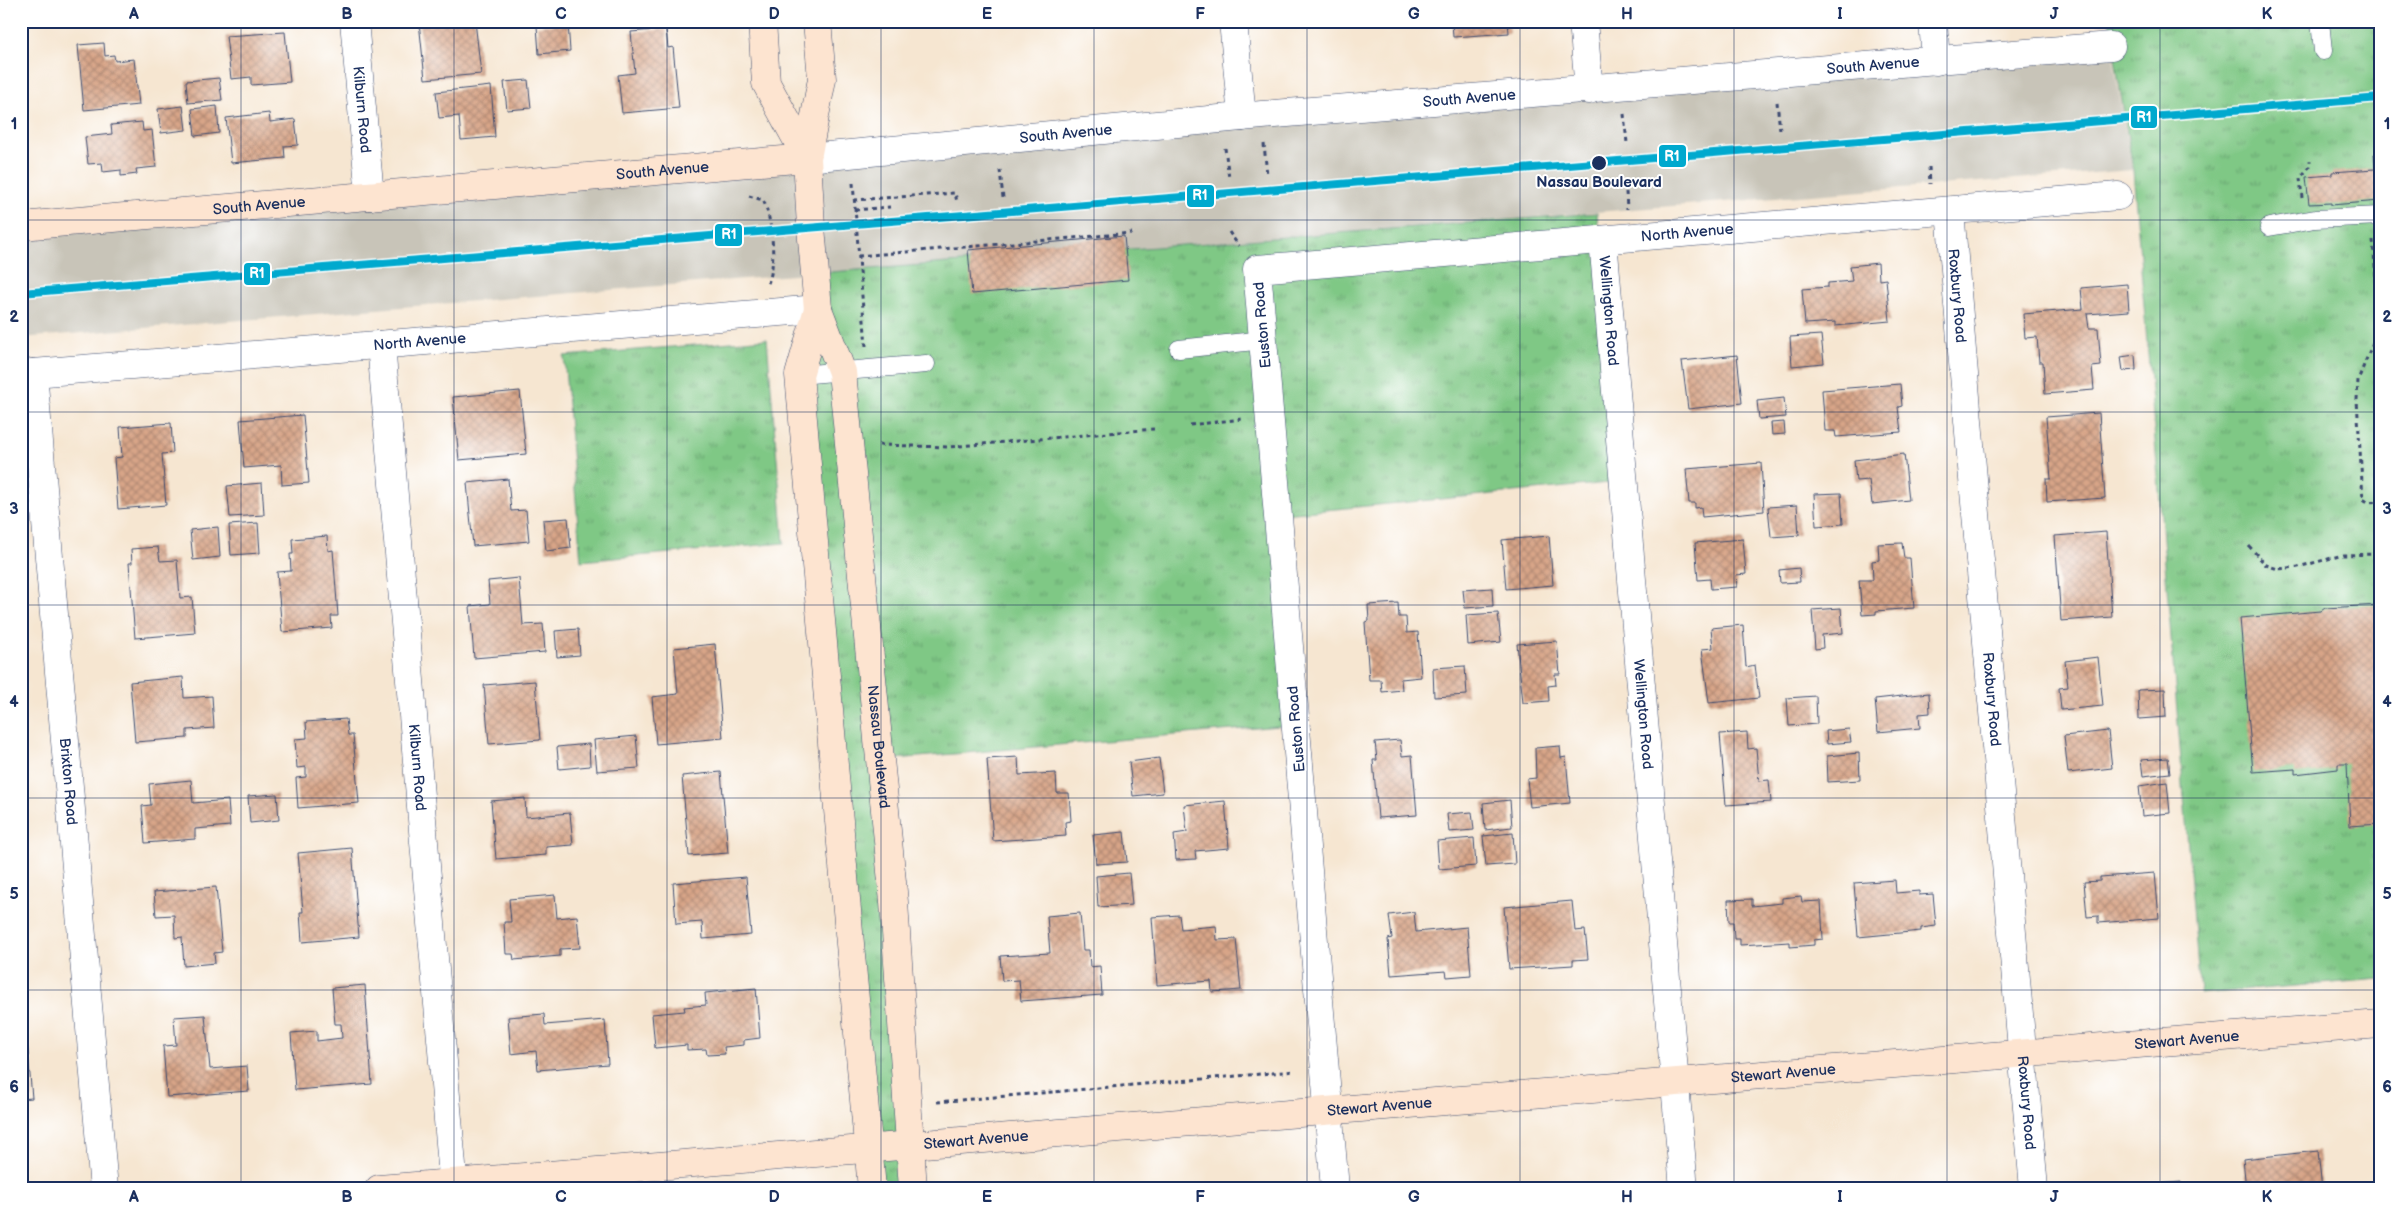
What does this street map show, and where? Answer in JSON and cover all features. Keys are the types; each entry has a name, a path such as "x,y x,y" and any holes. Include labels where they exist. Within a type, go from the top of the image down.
{"main road":[{"name":"Nassau Boulevard","path":"762,21 766,83 807,158"},
{"name":"Nassau Boulevard","path":"817,21 822,79 807,158 818,309 842,372 894,902 913,1189"},
{"name":"South Avenue","path":"21,226 807,158"},
{"name":"Nassau Boulevard","path":"818,309 799,376 872,1189"},
{"name":"Stewart Avenue","path":"379,1189 453,1186 869,1148 2380,1024"}],"street":[{"name":"Kilburn Road","path":"354,21 370,196"},
{"path":"1583,21 1589,90"},
{"path":"1933,21 1936,61"},
{"path":"1234,32 1242,117"},
{"name":"South Avenue","path":"807,158 1242,117 2111,46"},
{"name":"North Avenue","path":"1257,269 2118,196"},
{"name":"Roxbury Road","path":"1950,210 2034,1189"},
{"name":"Wellington Road","path":"1603,240 1684,1189"},
{"name":"Euston Road","path":"1257,269 1335,1189"},
{"name":"North Avenue","path":"27,374 818,309"},
{"name":"Kilburn Road","path":"381,345 453,1186"},
{"name":"Brixton Road","path":"27,374 104,1189"}],"lane":[{"path":"2320,21 2323,50"},
{"path":"2268,226 2304,221 2376,216"},
{"path":"1179,349 1264,340"},
{"path":"799,376 926,364"}],"path":[{"path":"1779,119 1780,130"},
{"path":"1263,138 1267,174"},
{"path":"1224,140 1229,178"},
{"path":"2304,221 2300,178 2310,166 2310,161"},
{"path":"1000,164 1003,198"},
{"path":"854,178 858,256 867,354"},
{"path":"854,200 955,193 957,202"},
{"path":"749,196 763,200 768,210 772,266 765,290"},
{"path":"855,210 890,207"},
{"path":"2376,216 2379,316 2376,335 2358,380 2357,422 2363,499 2368,502 2380,501"},
{"path":"858,256 1132,233"},
{"path":"1190,425 1249,418"},
{"path":"878,437 879,446 948,447 1154,429"},
{"path":"2249,546 2266,565 2278,569 2298,567 2343,555 2380,554"},
{"path":"935,1093 936,1103 1304,1070"}],"shaded area":[{"path":"2110,38 2132,170 818,273 21,338 21,222"}],"green space":[{"path":"2109,21 2380,21 2380,979 2200,994 2133,170"},
{"path":"1597,213 1619,482 1273,515 1291,725 884,760 912,1189 870,1189 800,380 818,273"},
{"path":"767,339 784,543 581,561 564,356"}],"building":[{"path":"475,21 481,74 425,79 419,22"},
{"path":"1452,21 1508,21 1509,33 1453,37"},
{"path":"1804,21 1853,21 1853,23 1805,26"},
{"path":"568,23 570,51 539,54 537,26"},
{"path":"666,29 668,48 673,47 679,108 622,113 618,75 635,73 631,32"},
{"path":"285,32 290,82 251,85 251,77 231,79 226,36"},
{"path":"104,43 105,56 114,55 115,61 134,59 139,105 84,110 78,45"},
{"path":"219,78 222,100 188,103 186,81"},
{"path":"528,80 531,108 507,110 504,82"},
{"path":"491,86 495,137 461,140 459,116 439,118 436,92"},
{"path":"183,106 186,130 161,133 158,109"},
{"path":"217,106 219,133 195,136 192,109"},
{"path":"269,113 270,122 295,119 298,145 284,146 285,158 231,163 226,118"},
{"path":"142,122 143,131 152,130 156,167 136,169 137,174 121,176 121,170 103,172 102,163 88,164 85,137 112,134 111,125"},
{"path":"2374,154 2380,154 2380,201 2331,205 2331,203 2309,204 2306,177 2332,175 2332,172 2375,169"},
{"path":"1124,236 1128,280 972,294 968,250"},
{"path":"1878,263 1879,280 1886,279 1890,321 1835,326 1835,322 1805,324 1802,289 1828,287 1828,283 1852,281 1850,266"},
{"path":"2127,284 2129,311 2087,314 2089,328 2098,328 2101,366 2092,367 2094,390 2045,394 2043,362 2039,362 2037,337 2025,338 2023,314 2083,309 2081,288"},
{"path":"1821,335 1824,363 1792,366 1790,337"},
{"path":"1737,355 1742,403 1688,409 1682,361"},
{"path":"2135,355 2136,370 2123,371 2121,357"},
{"path":"1900,384 1902,406 1898,407 1901,432 1836,437 1835,431 1825,431 1822,390"},
{"path":"520,391 526,454 459,460 453,397"},
{"path":"1784,398 1786,417 1759,419 1757,401"},
{"path":"2099,413 2105,498 2047,502 2046,479 2051,479 2046,417"},
{"path":"303,415 309,483 282,485 281,465 244,468 240,420"},
{"path":"1784,422 1785,434 1772,435 1771,423"},
{"path":"171,423 173,453 162,454 166,505 118,509 114,458 122,457 120,427"},
{"path":"1904,454 1909,500 1872,504 1869,480 1856,481 1854,460"},
{"path":"1761,463 1764,511 1702,517 1701,507 1695,508 1695,503 1689,503 1686,469"},
{"path":"508,479 511,511 526,510 529,541 473,546 467,483"},
{"path":"262,483 264,515 230,517 227,486"},
{"path":"1841,493 1843,524 1816,526 1814,494"},
{"path":"1797,505 1799,535 1771,537 1768,507"},
{"path":"568,518 571,548 546,551 543,520"},
{"path":"258,523 260,553 231,555 229,525"},
{"path":"218,527 220,557 193,560 190,530"},
{"path":"2106,532 2112,617 2061,621 2055,536"},
{"path":"327,536 328,551 333,550 338,616 331,616 332,628 282,632 277,572 291,571 290,554 293,554 292,539"},
{"path":"1549,536 1553,585 1506,589 1502,540"},
{"path":"1743,539 1746,574 1736,575 1737,587 1711,589 1710,579 1698,580 1695,543"},
{"path":"1902,543 1904,558 1910,558 1914,608 1876,611 1876,614 1862,615 1859,580 1873,580 1872,561 1879,560 1878,544"},
{"path":"158,547 160,561 177,560 180,598 192,597 195,633 135,638 129,563 132,563 131,549"},
{"path":"1799,568 1800,582 1780,583 1779,570"},
{"path":"519,578 523,625 543,624 545,652 474,658 470,606 490,604 488,581"},
{"path":"1492,588 1493,606 1465,608 1463,590"},
{"path":"1398,603 1399,617 1406,617 1407,633 1418,632 1421,677 1401,679 1402,690 1382,692 1381,680 1369,680 1365,622 1369,621 1368,605"},
{"path":"2380,606 2380,824 2350,826 2347,764 2338,764 2338,769 2295,774 2295,769 2253,772 2240,618 2321,611 2325,608"},
{"path":"1841,608 1843,633 1822,635 1823,648 1815,649 1812,610"},
{"path":"1498,613 1501,642 1468,645 1466,615"},
{"path":"1743,625 1746,667 1755,665 1759,698 1709,703 1702,649 1713,648 1711,628"},
{"path":"578,629 580,655 557,657 555,631"},
{"path":"1557,641 1560,674 1555,674 1556,685 1548,686 1549,701 1523,703 1517,644"},
{"path":"715,644 723,738 656,744 652,697 678,694 674,648"},
{"path":"2098,657 2103,706 2061,710 2059,688 2068,687 2065,661"},
{"path":"1465,666 1467,695 1434,697 1433,668"},
{"path":"183,677 184,698 212,696 214,728 187,730 187,738 135,742 130,682"},
{"path":"535,681 540,740 489,744 484,685"},
{"path":"2165,689 2166,717 2139,719 2138,690"},
{"path":"1929,693 1930,713 1919,714 1920,728 1878,732 1875,699"},
{"path":"1816,696 1817,724 1789,726 1787,698"},
{"path":"346,719 348,735 353,735 359,803 298,808 296,778 306,777 306,767 297,768 295,739 307,738 306,722"},
{"path":"1849,729 1851,742 1827,744 1826,731"},
{"path":"2108,731 2112,768 2068,773 2064,736"},
{"path":"1747,732 1748,749 1756,748 1759,781 1769,780 1771,802 1726,805 1720,734"},
{"path":"636,736 639,768 597,771 594,740"},
{"path":"1400,740 1402,756 1412,755 1417,815 1378,818 1373,760 1377,760 1375,742"},
{"path":"589,744 590,766 559,769 557,747"},
{"path":"1560,746 1561,758 1566,757 1570,803 1530,807 1527,779 1536,778 1535,748"},
{"path":"1859,753 1860,780 1828,782 1827,756"},
{"path":"1018,757 1019,775 1056,773 1057,793 1069,793 1071,821 1065,822 1066,836 993,841 987,759"},
{"path":"1159,758 1163,793 1133,796 1129,762"},
{"path":"2168,758 2170,773 2143,776 2141,760"},
{"path":"721,772 728,853 689,856 682,776"},
{"path":"191,780 193,803 228,800 230,826 195,829 195,839 145,843 142,806 151,805 149,784"},
{"path":"2167,782 2170,813 2142,816 2139,786"},
{"path":"277,794 279,820 250,823 248,796"},
{"path":"525,798 526,817 570,813 573,845 546,847 546,855 496,859 491,801"},
{"path":"1510,800 1512,827 1485,830 1483,803"},
{"path":"1225,801 1229,848 1195,851 1196,859 1176,860 1174,834 1187,832 1184,805"},
{"path":"1472,812 1474,830 1449,832 1447,814"},
{"path":"1124,832 1127,862 1096,864 1093,835"},
{"path":"1513,833 1515,864 1486,866 1483,836"},
{"path":"1474,838 1476,866 1439,869 1437,841"},
{"path":"352,848 359,937 302,942 300,912 303,912 298,853"},
{"path":"1129,873 1132,905 1098,907 1096,876"},
{"path":"2155,873 2159,918 2098,923 2098,916 2087,917 2084,882 2100,881 2100,877"},
{"path":"746,877 751,935 703,939 702,922 676,924 673,883"},
{"path":"1895,880 1896,893 1919,891 1919,895 1933,894 1936,926 1921,928 1921,931 1858,937 1854,883"},
{"path":"216,887 222,952 214,953 215,963 184,966 182,937 175,938 174,915 156,916 154,892"},
{"path":"555,895 557,918 577,916 580,948 560,949 560,956 514,960 513,954 506,954 504,922 511,922 509,899"},
{"path":"1801,896 1802,902 1821,901 1823,939 1814,940 1814,945 1790,947 1790,942 1740,945 1740,939 1734,939 1733,922 1729,922 1728,900 1752,899 1752,906 1782,903 1782,898"},
{"path":"1572,901 1575,931 1585,930 1588,959 1573,960 1573,965 1509,969 1504,907"},
{"path":"1414,912 1416,932 1467,927 1471,975 1447,977 1446,971 1391,975 1388,939 1392,938 1389,915"},
{"path":"1080,913 1083,950 1089,950 1090,967 1100,966 1102,995 1021,1001 1019,980 1002,981 1000,956 1050,953 1047,916"},
{"path":"1179,915 1181,929 1216,926 1217,940 1236,939 1241,990 1212,992 1211,981 1157,985 1152,917"},
{"path":"365,985 372,1084 295,1090 291,1033 317,1031 317,1041 342,1038 341,1024 335,1024 332,988"},
{"path":"756,988 760,1038 744,1040 744,1045 724,1047 725,1054 707,1055 706,1049 687,1050 687,1045 655,1048 652,1014 685,1011 684,1007 706,1005 705,993"},
{"path":"544,1014 545,1025 605,1020 608,1064 538,1070 536,1051 511,1054 508,1017"},
{"path":"205,1015 210,1069 247,1066 249,1091 167,1097 163,1046 176,1045 174,1017"},
{"path":"26,1030 32,1098 21,1099 21,1031"},
{"path":"2318,1151 2322,1189 2246,1189 2243,1159"},
{"path":"2181,1182 2182,1189 2118,1189 2118,1187"}],"railway":[{"path":"21,293 2380,98"}],"transit line":[{"name":"R1","path":"21,293 2380,98"}],"place":[{"name":"Nassau Boulevard","path":"1599,163"}]}
